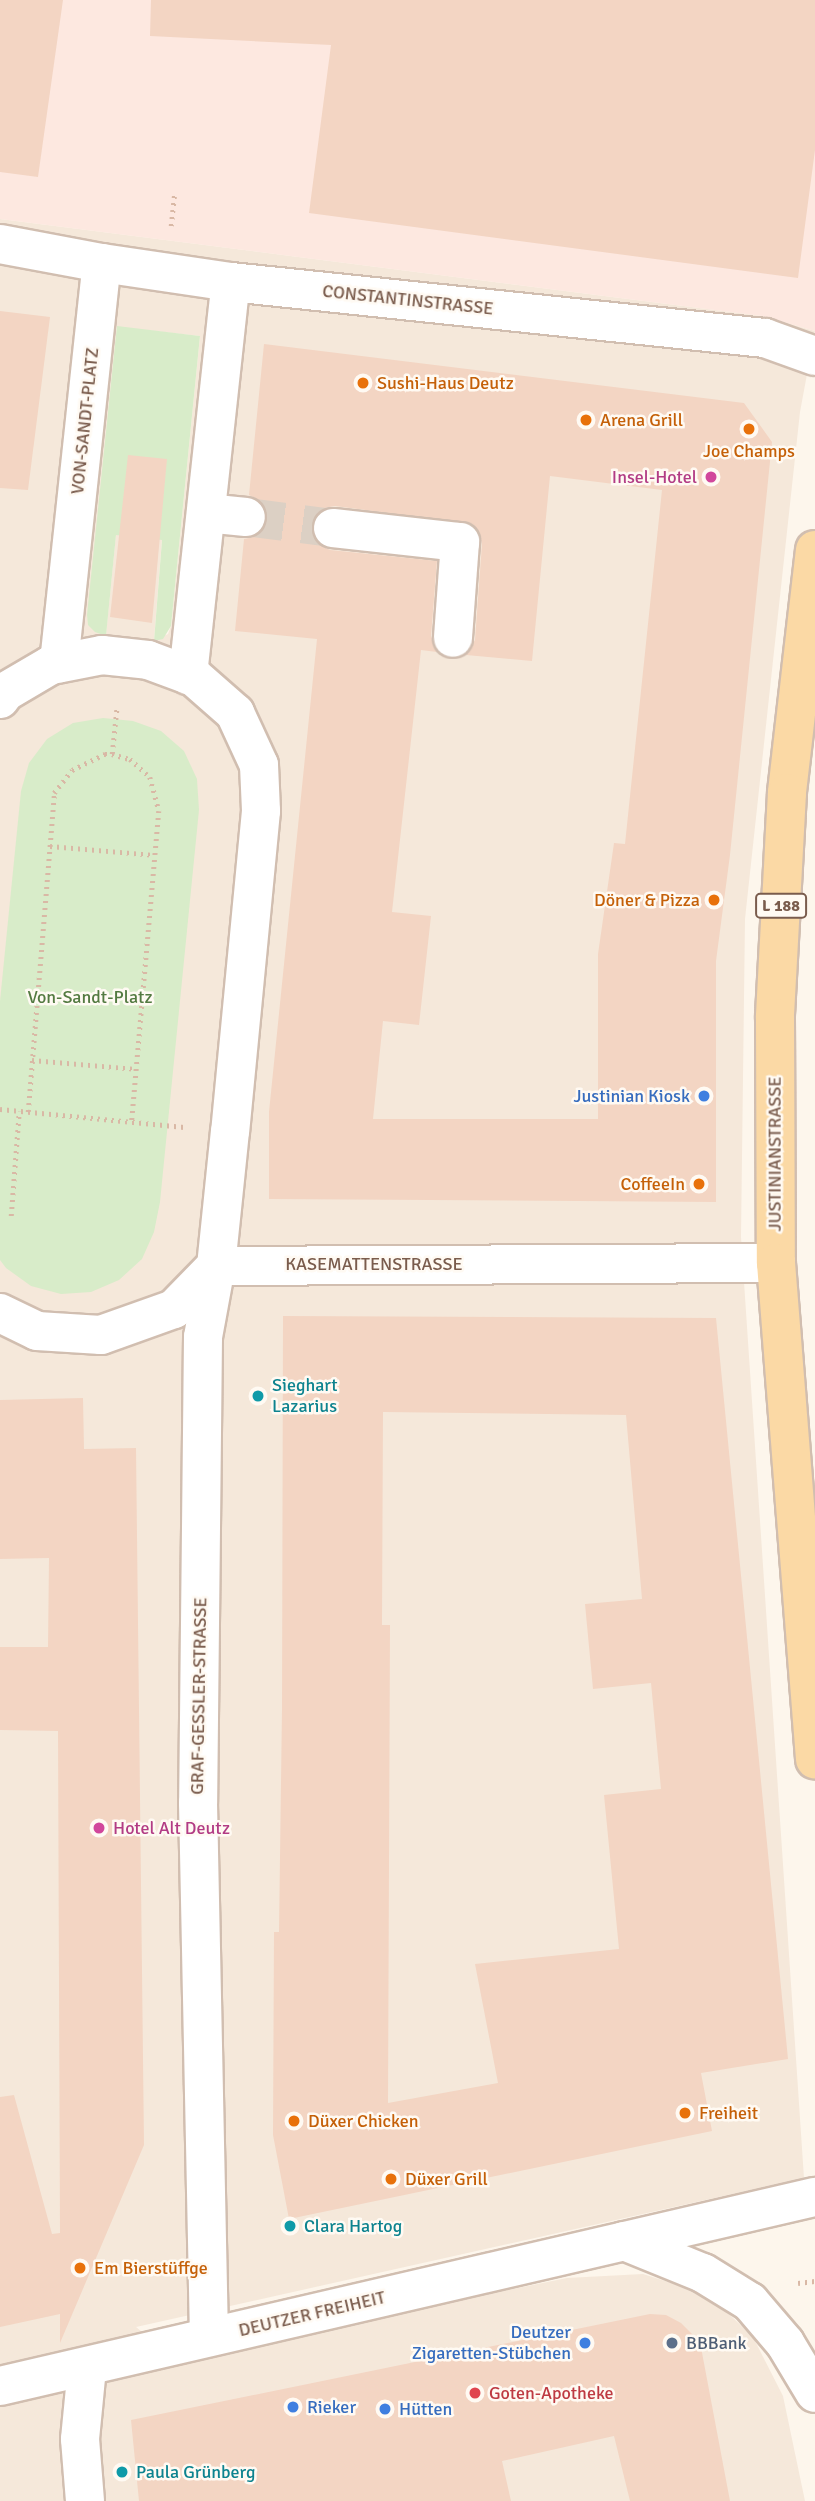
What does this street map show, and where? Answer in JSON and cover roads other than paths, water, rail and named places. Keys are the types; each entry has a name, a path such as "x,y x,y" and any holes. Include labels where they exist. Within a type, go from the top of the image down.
{"main road":[{"name":"JUSTINIANSTRASSE","path":"815,550 788,793 776,1004 776,1263 815,1759"}],"street":[{"name":"CONSTANTINSTRASSE","path":"0,244 102,263 232,282 765,338 815,356"},
{"name":"VON-SANDT-PLATZ","path":"59,663 102,263"},
{"path":"188,675 232,282"},
{"path":"206,513 246,517"},
{"path":"333,528 460,542 453,638"},
{"path":"0,699 5,692 59,663 102,656 148,660 188,675 235,713 259,765 261,811 216,1266 174,1309 101,1335 37,1331 0,1313"},
{"name":"KASEMATTENSTRASSE","path":"216,1266 776,1263"},
{"name":"GRAF-GESSLER-STRASSE","path":"209,2337 198,1791 203,1337 216,1266"},
{"name":"DEUTZER FREIHEIT","path":"0,2386 87,2368 209,2337 815,2197"},
{"path":"624,2241 703,2273 750,2302 785,2343 815,2393"},
{"path":"85,2501 80,2439 87,2368"}],"tunnel":[{"path":"246,517 333,528"}],"place":[{"name":"Sushi-Haus Deutz","path":"363,383"},
{"name":"Arena Grill","path":"586,420"},
{"name":"Joe Champs","path":"749,429"},
{"name":"Insel-Hotel","path":"711,477"},
{"name":"Döner & Pizza","path":"714,900"},
{"name":"Justinian Kiosk","path":"704,1096"},
{"name":"CoffeeIn","path":"699,1184"},
{"name":"Sieghart Lazarius","path":"258,1396"},
{"name":"Hotel Alt Deutz","path":"99,1828"},
{"name":"Freiheit","path":"685,2113"},
{"name":"Düxer Chicken","path":"294,2121"},
{"name":"Düxer Grill","path":"391,2179"},
{"name":"Clara Hartog","path":"290,2226"},
{"name":"Em Bierstüffge","path":"80,2268"},
{"name":"Deutzer Zigaretten-Stübchen","path":"585,2343"},
{"name":"BBBank","path":"672,2343"},
{"name":"Goten-Apotheke","path":"475,2393"},
{"name":"Rieker","path":"293,2407"},
{"name":"Hütten","path":"385,2409"},
{"name":"Paula Grünberg","path":"122,2472"}],"park label":[{"name":"Von-Sandt-Platz","path":"90,997"}]}
